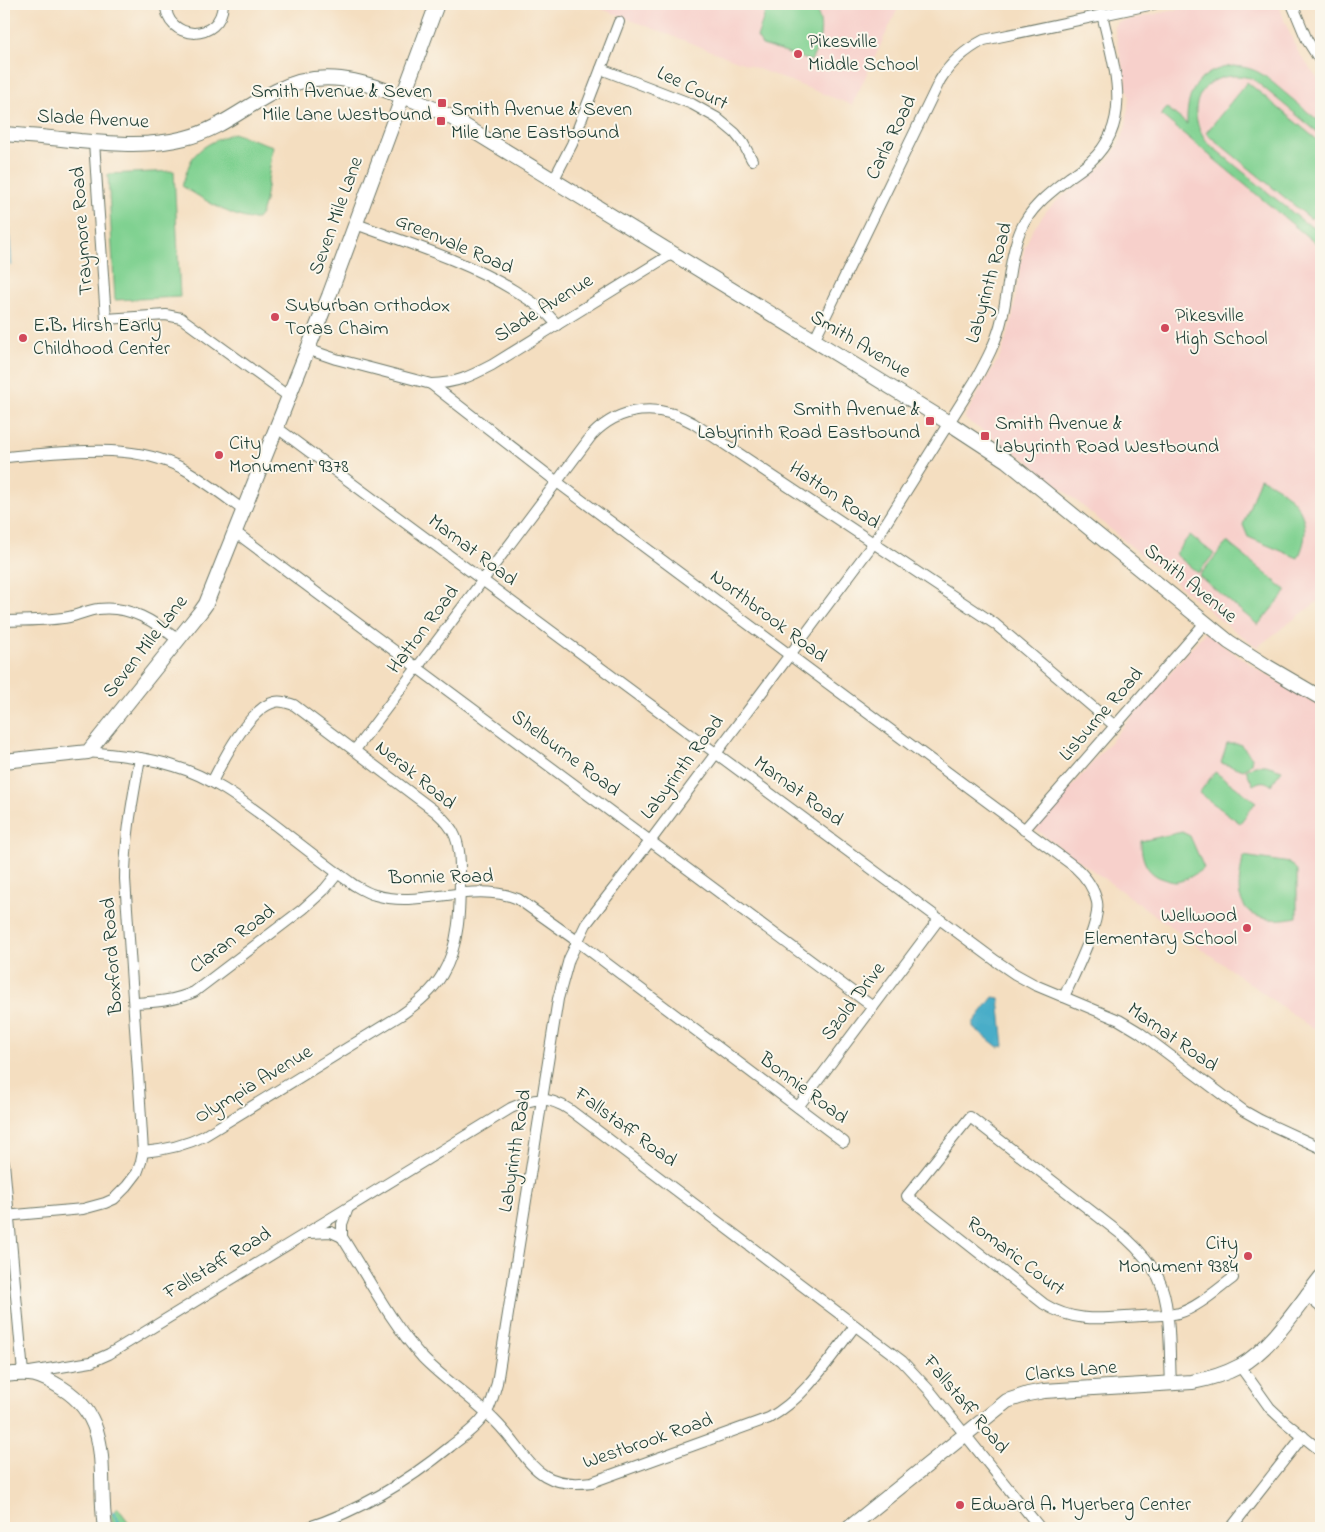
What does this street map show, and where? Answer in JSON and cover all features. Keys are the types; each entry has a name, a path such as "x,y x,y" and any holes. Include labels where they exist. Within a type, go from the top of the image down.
{"main road":[{"name":"Seven Mile Lane","path":"88,752 206,604 356,224 436,4"},
{"name":"Slade Avenue","path":"4,134 128,144 151,144 188,138 224,122 275,91 306,80 324,78 342,78 361,82 403,96"},
{"name":"Smith Avenue","path":"403,96 439,111 1007,460 1229,642 1321,698"},
{"path":"4,761 88,752"},
{"name":"Clarks Lane","path":"849,1528 1007,1401 1044,1391 1171,1384 1208,1379 1240,1366 1264,1347 1321,1277"},
{"path":"1308,1294 1321,1305"},
{"path":"26,1373 47,1379 68,1392 86,1408 94,1424 99,1441 104,1528"},
{"name":"Fallstaff Road","path":"4,1375 26,1373"}],"street":[{"path":"166,4 168,16 173,24 180,30 196,33 205,31 218,21 222,13 222,4"},
{"name":"Carla Road","path":"814,340 940,80 954,62 973,46 984,40 1154,4"},
{"path":"1292,4 1307,40 1321,62"},
{"name":"Labyrinth Road","path":"306,1528 357,1508 397,1486 437,1458 466,1434 486,1412 493,1399 558,999 562,979 577,941 586,924 873,544 975,381 996,338 1002,319 1016,242 1028,217 1047,195 1092,161 1106,142 1115,122 1118,99 1117,85 1102,14"},
{"path":"553,181 572,144 619,22"},
{"name":"Lee Court","path":"601,69 692,104 716,118 735,133 752,160"},
{"name":"Traymore Road","path":"94,142 106,320 166,315 180,318 288,396"},
{"name":"Greenvale Road","path":"356,224 486,274 535,303 557,324"},
{"name":"Slade Avenue","path":"431,384 466,379 492,365 672,253"},
{"name":"Northbrook Road","path":"308,348 336,358 431,384 557,482 1075,867 1084,875 1094,894 1097,913 1092,931 1064,996"},
{"name":"Hatton Road","path":"355,750 592,435 609,420 631,412 658,411 682,417 693,423 995,624 1115,726"},
{"name":"Marnat Road","path":"276,427 1015,974 1035,985 1119,1020 1158,1046 1244,1111 1321,1148"},
{"path":"4,457 85,451 133,453 182,468 244,510"},
{"name":"Shelburne Road","path":"235,532 873,1007"},
{"path":"4,620 68,617 97,609 111,608 124,610 148,619 178,640"},
{"name":"Lisburne Road","path":"1024,830 1205,623"},
{"name":"Nerak Road","path":"212,782 235,741 261,708 280,701 294,705 436,812 450,827 456,836 460,854 460,894"},
{"name":"Bonnie Road","path":"88,752 140,758 174,766 212,782 246,803 364,891 383,897 405,899 490,893 518,899 577,941 844,1142"},
{"name":"Boxford Road","path":"140,758 131,809 125,858 125,878 143,1152"},
{"name":"Claran Road","path":"134,1003 168,1001 194,992 303,909 325,889 338,873"},
{"name":"Olympia Avenue","path":"143,1152 176,1148 204,1136 413,1007 434,986 448,964 459,919 460,894"},
{"name":"Szold Drive","path":"798,1107 939,919"},
{"name":"Fallstaff Road","path":"26,1373 91,1362 109,1354 510,1108 532,1100 541,1099 554,1101 570,1110 902,1361 930,1391 1040,1528"},
{"name":"Romaric Court","path":"1167,1314 1158,1276 1136,1247 970,1117 907,1196 1044,1304 1063,1314 1094,1319 1167,1314 1180,1313 1192,1307 1233,1278"},
{"path":"6,1216 83,1209 105,1204 121,1193 133,1180 143,1152"},
{"path":"4,1163 6,1216 26,1373"},
{"path":"307,1233 331,1232 342,1237 342,1224 348,1208"},
{"name":"Westbrook Road","path":"342,1237 408,1340 435,1370 486,1412 505,1431 530,1464 539,1472 558,1481 592,1482 761,1421 777,1413 801,1394 855,1326"},
{"path":"1167,1314 1171,1384"},
{"path":"1240,1366 1270,1408 1321,1451"},
{"path":"1231,1528 1303,1436"}],"shaded area":[{"name":"Pikesville Middle School","path":"589,4 900,4 852,105"},
{"name":"Pikesville High School","path":"1202,4 1279,4 1297,50 1321,82 1321,599 1257,647 1220,620 1027,460 966,420 965,416 1001,354 1012,319 1021,263 1031,233 1046,211 1103,166 1111,157 1122,138 1126,126 1129,97 1114,26 1118,22"},
{"name":"Wellwood Elementary School","path":"1205,632 1262,672 1321,706 1321,1026 1313,1029 1035,829"}],"green space":[{"path":"768,4 812,4 819,18 820,32 817,47 811,61 762,45 757,37"},
{"path":"1233,66 1250,69 1266,77 1321,123 1321,135 1253,79 1236,76 1222,78 1210,83 1202,92 1197,103 1196,116 1200,130 1209,144 1304,222 1321,228 1321,248 1161,115 1167,108 1187,124 1189,102 1197,84 1211,72"},
{"path":"1247,82 1321,143 1321,207 1311,219 1206,133"},
{"path":"233,133 273,146 265,201 261,214 257,219 248,219 229,212 182,186 189,165 196,154 211,143"},
{"path":"174,171 180,297 115,300 108,174"},
{"path":"1260,478 1283,491 1299,509 1304,520 1305,532 1298,558 1248,537 1243,525"},
{"path":"1190,535 1214,554 1198,573 1175,554"},
{"path":"1227,542 1287,591 1258,625 1199,576"},
{"path":"1227,744 1240,744 1252,757 1251,763 1244,770 1221,763"},
{"path":"1255,765 1266,765 1282,770 1271,785 1262,782 1253,785 1246,770"},
{"path":"1215,772 1256,802 1240,823 1199,793"},
{"path":"1182,832 1190,836 1204,868 1190,877 1175,882 1158,877 1146,864 1142,853 1141,841"},
{"path":"1243,856 1290,863 1297,870 1297,917 1263,918 1249,911 1244,905 1239,891"},
{"path":"118,1508 133,1528 113,1528 111,1514"}],"water":[{"path":"993,997 999,998 1004,1046 998,1047 973,1027 973,1023"}],"waterway":[{"path":"4,170 11,265"},
{"path":"113,1512 122,1528"}],"place":[{"name":"Pikesville Middle School","path":"798,54"},
{"name":"Smith Avenue & Seven Mile Lane Westbound","path":"442,103"},
{"name":"Smith Avenue & Seven Mile Lane Eastbound","path":"441,121"},
{"name":"Suburban Orthodox Toras Chaim","path":"275,317"},
{"name":"Pikesville High School","path":"1165,328"},
{"name":"E.B. Hirsh Early Childhood Center","path":"23,338"},
{"name":"Smith Avenue & Labyrinth Road Eastbound","path":"930,421"},
{"name":"Smith Avenue & Labyrinth Road Westbound","path":"985,436"},
{"name":"City Monument 9378","path":"219,455"},
{"name":"Wellwood Elementary School","path":"1247,928"},
{"name":"City Monument 9384","path":"1248,1256"},
{"name":"Edward A. Myerberg Center","path":"960,1505"}]}
